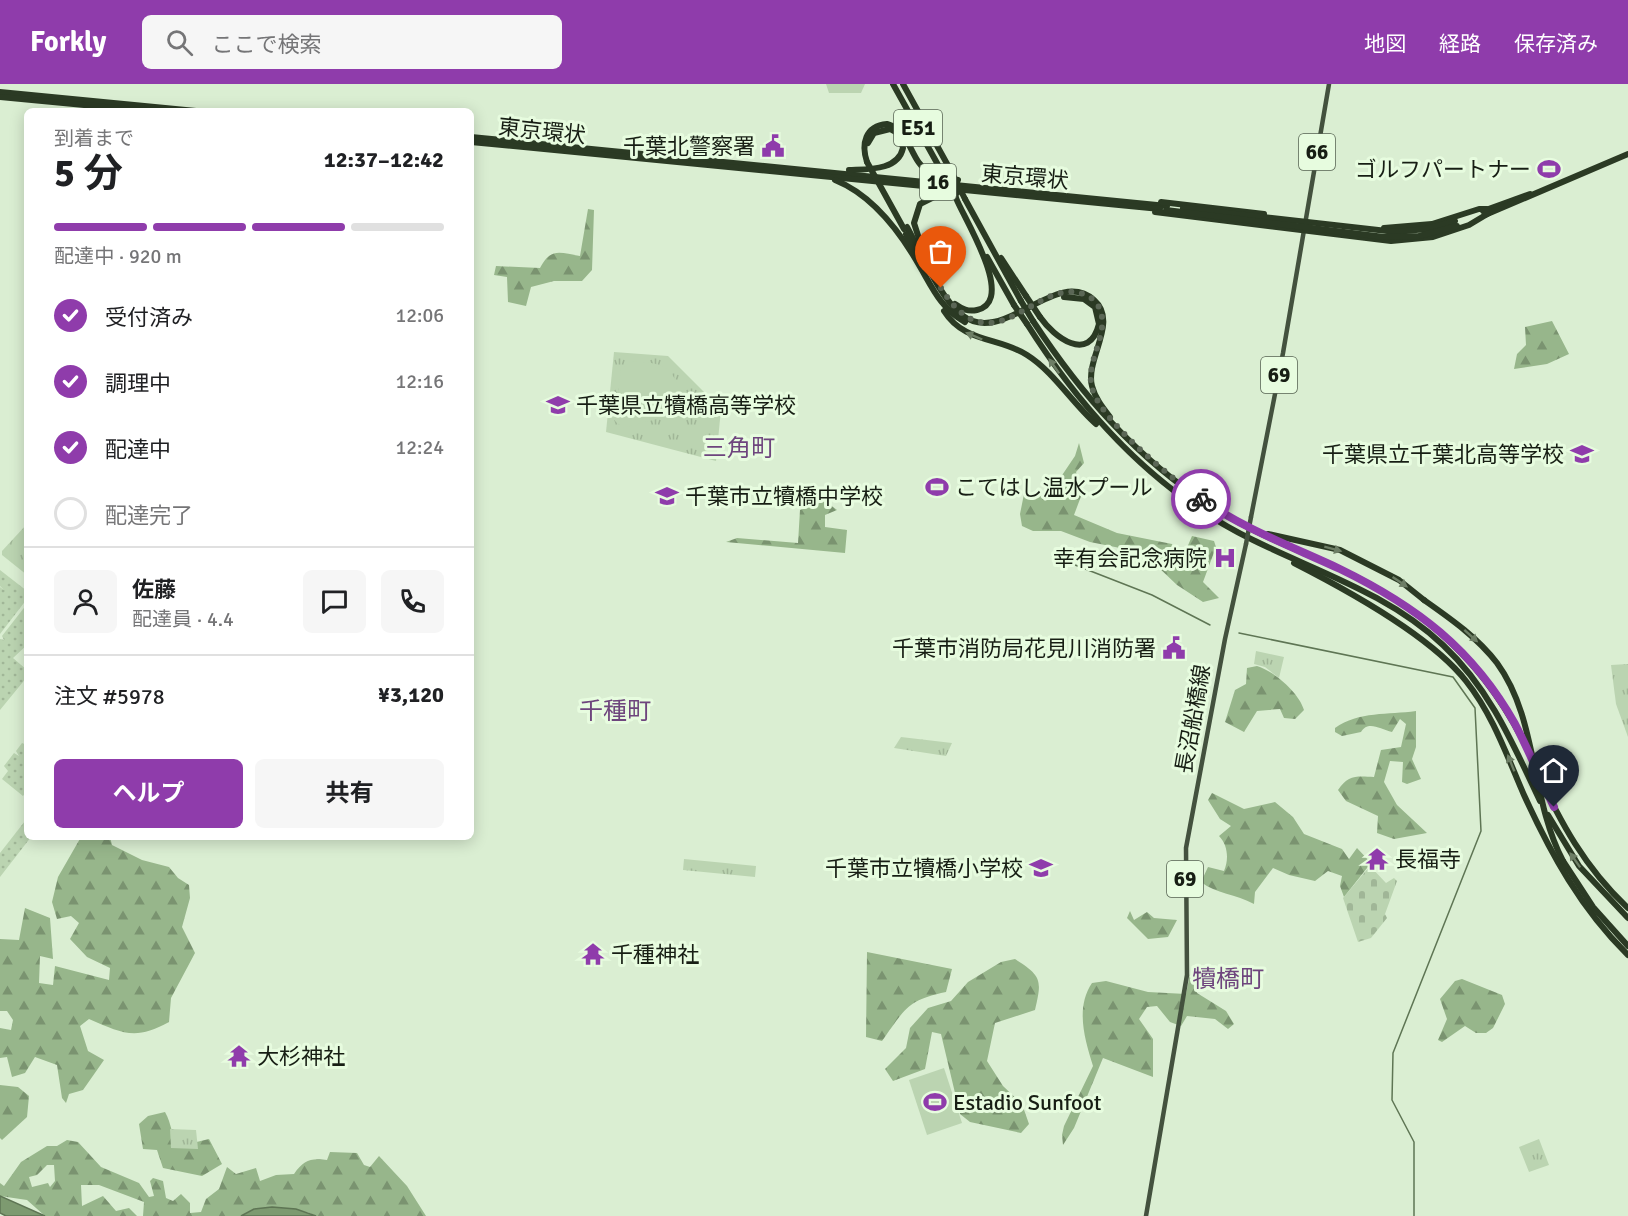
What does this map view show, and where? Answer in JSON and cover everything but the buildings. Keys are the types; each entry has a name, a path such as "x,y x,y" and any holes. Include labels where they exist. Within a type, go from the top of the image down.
{"highway":[{"name":"E51","path":"893,84 1014,305 1102,413 1166,473 1209,505 1256,531 1337,568 1403,603 1434,625 1467,657 1506,710 1570,837 1605,886 1628,908"},
{"name":"E51","path":"903,84 965,198 1024,299 1030,323 1065,382 1119,444 1186,500 1254,541 1398,610 1428,631 1461,663 1499,714 1545,811 1570,854 1600,891 1628,918"},
{"path":"0,92 165,108"},
{"path":"0,97 116,108"},
{"path":"1010,189 931,174 916,160 901,131 887,124 874,128 865,138 864,146 869,161 905,228 941,288 964,317 982,323 1003,320 1058,295 1074,293 1094,300 1101,310 1103,324 1090,372 1094,394 1112,419 1166,473"},
{"path":"819,173 889,165 902,154 903,144 899,134 885,129 874,133 867,146 869,161"},
{"name":"東京環状","path":"474,140 1010,189 1395,232 1426,230 1456,224 1628,154"},
{"path":"819,173 846,185 870,202 898,233 954,324 974,336 1006,345 1027,355 1087,416 1119,444"},
{"name":"東京環状","path":"819,173 975,191 1127,203"},
{"path":"926,260 914,223 920,204 938,195 975,191"},
{"path":"941,288 958,306 968,311 983,308 992,295 991,276 956,198"},
{"path":"1127,203 1140,200 1305,219"},
{"name":"16","path":"1127,203 1150,212 1303,231"},
{"path":"1303,231 1366,239 1412,241 1453,232 1488,211"},
{"name":"16","path":"1305,219 1382,228 1414,228 1488,211"},
{"path":"905,228 918,264"},
{"path":"933,292 951,314 976,326 1004,323 1049,302 1077,297 1095,307 1099,324 1089,340 1072,344 1058,338 1040,317 1024,299"},
{"path":"1256,531 1340,550 1399,580 1471,635 1505,676 1521,710 1546,822 1563,861 1593,907 1628,946"},
{"path":"1254,541 1364,602 1421,639 1455,668 1487,714 1563,873 1589,911 1628,955"},
{"path":"1605,886 1628,903"}],"main road":[{"name":"66","path":"1305,219 1329,84"},
{"name":"長沼船橋線","path":"1146,1216 1176,1026 1187,975 1186,848 1225,639 1276,388 1305,219"}],"green space":[{"path":"826,84 865,84 861,93 829,93"},
{"path":"588,209 594,210 592,270 582,281 554,281 531,287 526,306 508,302 507,277 494,275 496,266 540,268 552,254 580,256"},
{"path":"1552,321 1569,354 1547,364 1514,369 1517,354 1526,345 1525,327"},
{"path":"614,352 668,356 721,409 716,461 606,432"},
{"path":"631,362 655,364 671,373 678,390 676,414 623,428 615,421 621,369"},
{"path":"1079,443 1084,463 1076,472 1083,491 1074,515 1117,533 1172,544 1173,547 1186,550 1192,536 1214,541 1216,547 1203,582 1219,598 1203,602 1177,585 1156,565 1125,549 1090,542 1061,531 1033,531 1022,526 1020,514 1024,494 1050,493 1075,456"},
{"path":"825,501 837,510 825,515 825,527 847,530 845,553 726,542 737,538 798,543 800,510"},
{"path":"24,527 24,573 2,555 2,551"},
{"path":"0,570 24,589 24,603 0,634 0,587 4,590 0,586"},
{"path":"24,608 24,648 13,658 24,667 24,681 0,710 0,639 4,640 2,636"},
{"path":"1256,651 1284,657 1279,678 1265,667 1254,664"},
{"path":"1628,664 1628,737 1616,704 1611,665"},
{"path":"1257,666 1285,684 1297,697 1304,710 1295,719 1284,718 1280,709 1257,711 1244,732 1225,722 1235,690 1246,684 1247,668"},
{"path":"1416,711 1416,747 1412,759 1421,779 1407,784 1402,782 1403,762 1390,761 1384,782 1397,805 1427,833 1394,839 1377,833 1378,816 1346,801 1338,790 1349,779 1362,776 1374,777 1381,750 1401,747 1406,724 1400,719 1392,732 1371,726 1364,728 1361,732 1342,736 1335,732 1335,728 1364,716"},
{"path":"901,737 952,743 946,756 894,748"},
{"path":"22,743 24,744 23,796 2,779 8,771 4,766 14,753 19,756 16,751"},
{"path":"1212,793 1244,809 1275,802 1293,817 1304,834 1342,849 1349,859 1357,848 1371,863 1344,897 1340,886 1342,876 1328,871 1315,881 1289,875 1273,868 1255,892 1254,904 1213,889 1201,882 1208,867 1224,871 1227,853 1219,836 1231,826 1220,819 1208,800"},
{"path":"24,822 24,840 29,840 0,877 0,853"},
{"path":"79,840 111,840 112,845 142,860 169,867 178,878 189,885 190,898 182,927 195,953 171,998 169,1022 147,1032 137,1033 120,1031 89,1019 80,1026 88,1051 104,1060 83,1090 69,1094 66,1103 62,1098 57,1065 35,1057 25,1073 12,1077 7,1057 0,1058 0,1028 11,1030 13,1020 7,1011 0,1011 0,939 19,940 25,908 50,918 53,959 40,956 39,983 53,985 55,966 109,980 110,968 87,957 70,939 79,923 71,916 57,919 52,902 58,877"},
{"path":"684,859 756,866 755,877 683,870"},
{"path":"1370,866 1386,883 1394,878 1397,881 1385,914 1387,918 1371,938 1358,942 1343,898"},
{"path":"1130,911 1134,920 1147,912 1154,918 1177,920 1168,937 1148,939 1127,918"},
{"path":"867,952 952,969 946,992 923,999 908,1008 882,1041 866,1037"},
{"path":"1015,959 1030,970 1038,980 1039,992 1035,1010 995,1023 987,1061 1003,1086 1022,1104 1029,1124 1021,1133 970,1122 960,1114 941,1034 932,1032 925,1069 893,1081 885,1069 906,1048 910,1028 928,1008 951,1001 968,982 1001,962"},
{"path":"1190,974 1197,993 1226,1011 1234,1024 1228,1029 1215,1019 1187,1016 1181,1026 1170,1022 1157,1006 1147,1007 1139,1019 1153,1039 1153,1077 1103,1058 1074,1128 1063,1145 1064,1126 1093,1066 1083,1024 1084,1003 1092,983 1106,981 1148,992 1186,994"},
{"path":"1462,979 1502,995 1505,1004 1493,1028 1486,1033 1476,1033 1465,1026 1442,1042 1438,1040 1447,1019 1440,999 1455,981"},
{"name":"Estadio Sunfoot","path":"944,1068 962,1123 927,1135 909,1080"},
{"path":"0,1085 18,1087 29,1096 27,1117 2,1140 0,1138"},
{"path":"165,1112 180,1146 209,1139 222,1164 202,1176 163,1168 157,1150 143,1149 139,1124 148,1116"},
{"path":"170,1129 196,1130 198,1149 171,1148"},
{"path":"1539,1139 1549,1165 1529,1172 1519,1147"},
{"path":"67,1140 78,1142 101,1167 139,1183 149,1197 154,1196 150,1181 153,1178 163,1181 166,1198 173,1201 181,1194 190,1203 190,1213 201,1212 206,1199 219,1189 227,1167 236,1174 256,1168 260,1181 276,1175 294,1174 308,1161 327,1160 330,1152 357,1153 364,1165 370,1167 379,1156 407,1186 426,1216 316,1216 307,1212 254,1209 241,1216 143,1216 144,1202 99,1185 81,1185 82,1206 103,1196 116,1211 129,1208 137,1216 45,1216 27,1200 0,1196 0,1183 4,1186 21,1162 47,1146 57,1146","holes":["47,1165 54,1165 55,1181 50,1187 48,1183 32,1187 29,1177 37,1175"]}],"shaded area":[{"path":"0,1196 45,1216 6,1216 0,1213"},
{"path":"272,1207 296,1209 316,1216 241,1216 254,1209"}],"waterway":[{"path":"1052,556 1152,595 1210,625"},
{"path":"1239,633 1453,677 1475,708 1481,831 1393,1053 1392,1100 1414,1142 1414,1216"}],"way so far":[{"path":"941,288 964,317 982,323 1003,320 1047,298 1066,293 1082,294 1094,300 1103,317 1102,331 1090,372 1094,394 1112,419 1150,458 1201,499"}],"place":[{"name":"千葉北警察署","path":"773,146"},
{"name":"ゴルフパートナー","path":"1549,169"},
{"name":"千葉県立犢橋高等学校","path":"558,405"},
{"name":"千葉県立千葉北高等学校","path":"1582,454"},
{"name":"こてはし温水プール","path":"937,487"},
{"name":"千葉市立犢橋中学校","path":"667,496"},
{"name":"幸有会記念病院","path":"1225,558"},
{"name":"千葉市消防局花見川消防署","path":"1174,648"},
{"name":"長福寺","path":"1377,859"},
{"name":"千葉市立犢橋小学校","path":"1041,868"},
{"name":"千種神社","path":"593,954"},
{"name":"大杉神社","path":"239,1056"},
{"name":"Estadio Sunfoot","path":"935,1102"}],"district":[{"name":"三角町","path":"739,448"},
{"name":"千種町","path":"615,711"},
{"name":"犢橋町","path":"1228,979"}],"route":[{"path":"1201,499 1256,531 1372,585 1434,625 1467,657 1496,694 1521,737 1554,807"}]}
